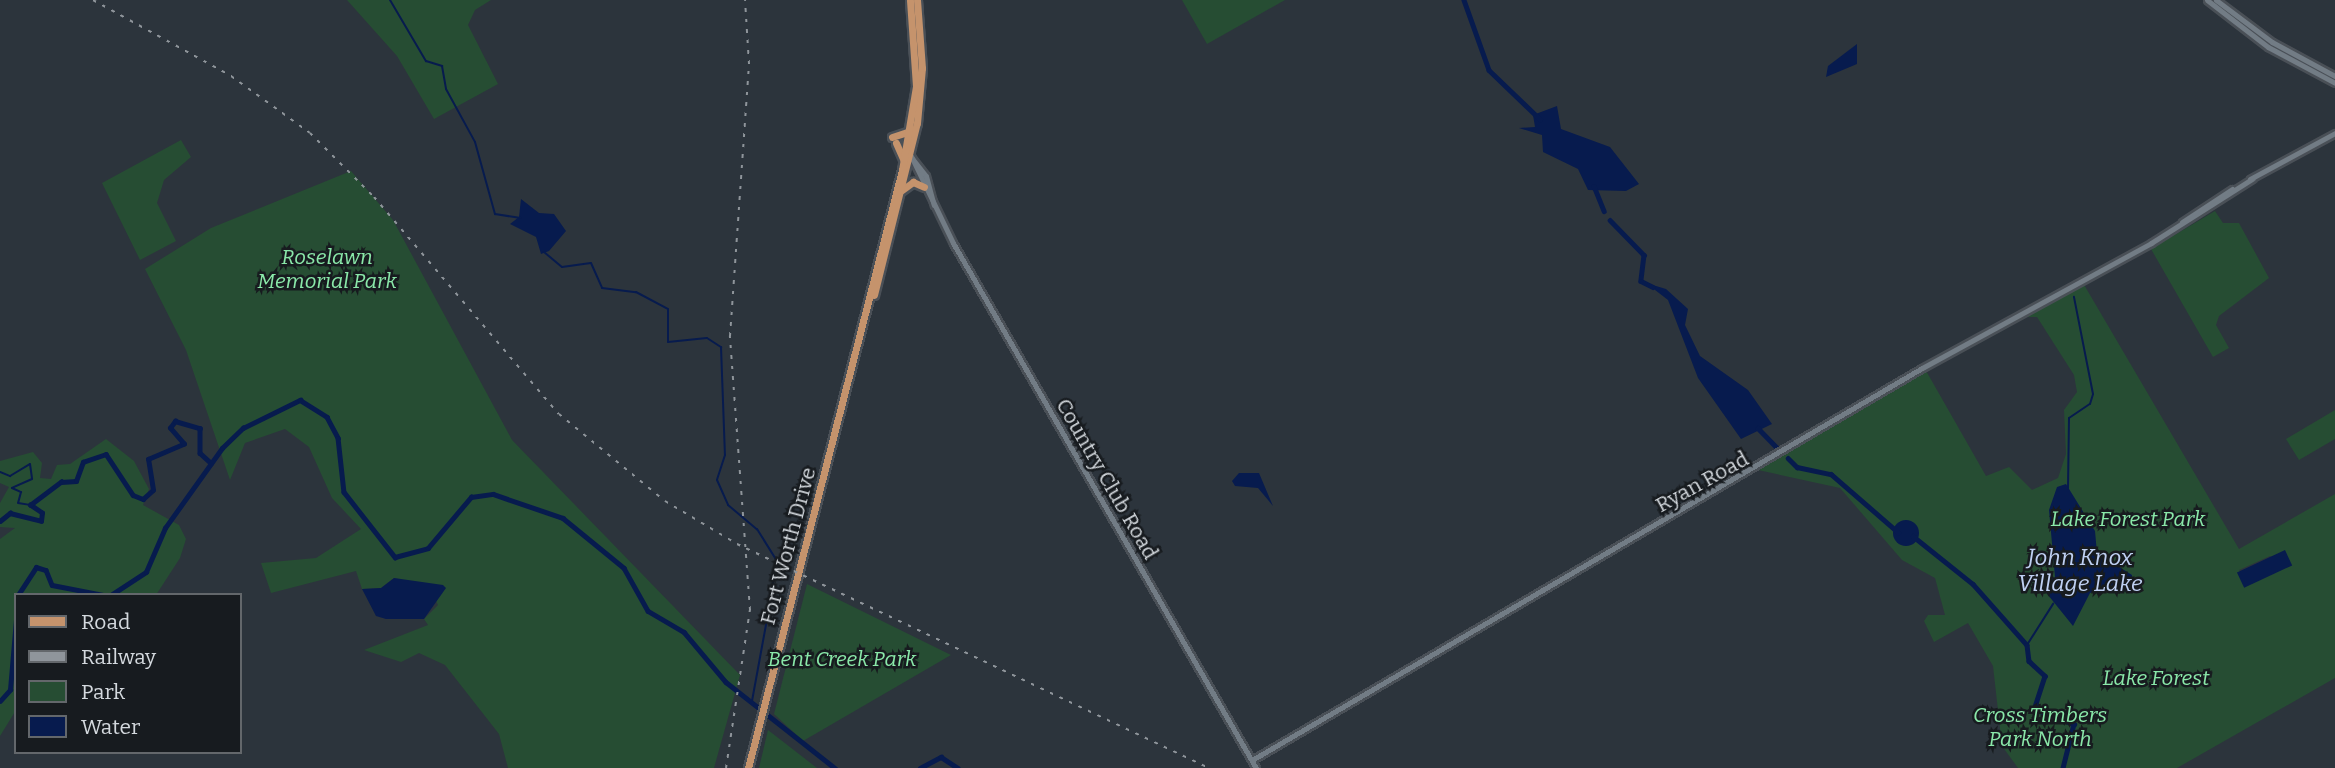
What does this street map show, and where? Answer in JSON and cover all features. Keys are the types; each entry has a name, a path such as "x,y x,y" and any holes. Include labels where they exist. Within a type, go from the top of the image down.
{"main road":[{"name":"Fort Worth Drive","path":"748,768 907,157 916,69 910,0"},
{"name":"Fort Worth Drive","path":"851,373 901,190 922,76 917,0"},
{"path":"2207,0 2268,47 2335,83"},
{"path":"2216,0 2272,43 2335,76"},
{"path":"907,157 894,140 911,131"},
{"name":"Ryan Road","path":"1252,760 1913,374 2169,233 2252,179 2335,134"},
{"name":"Country Club Road","path":"907,157 1256,768"},
{"name":"Country Club Road","path":"907,157 926,176 934,205"},
{"path":"901,190 913,182 924,187"}],"green space":[{"path":"347,0 491,0 475,10 468,25 498,84 434,119 397,56"},
{"path":"1182,0 1285,0 1207,44"},
{"path":"181,140 191,157 164,180 157,203 176,241 140,260 102,183"},
{"name":"Roselawn Memorial Park","path":"351,171 393,220 512,440 740,675 714,768 508,768 499,734 445,665 419,653 401,662 364,650 428,625 424,619 438,605 429,586 394,578 381,588 362,589 356,571 271,593 261,563 316,558 361,529 332,498 309,447 285,429 245,443 230,480 186,350 145,269 211,228"},
{"path":"2215,211 2223,223 2239,223 2269,278 2219,316 2216,325 2229,348 2213,357 2151,249"},
{"path":"2083,283 2239,549 2335,494 2335,678 2177,768 2018,768 2002,746 1993,666 1968,623 1934,642 1924,621 1928,615 1945,615 1935,578 1902,560 1840,488 1758,470 1925,369 1986,476 2009,467 2032,490 2058,478 2066,454 2064,410 2077,392 2074,375 2037,317 2023,317","holes":["2270,556 2292,565 2245,585 2239,570"]},
{"path":"2335,410 2335,439 2299,460 2286,439"},
{"path":"106,439 134,461 149,489 143,505 179,525 186,539 180,558 157,593 14,593 14,713 0,736 0,539 15,528 0,527 0,503 9,487 0,483 0,461 33,452 42,463 40,478 51,479 57,465 70,464"},
{"name":"Bent Creek Park","path":"807,584 951,655 803,741 774,714"},
{"path":"768,730 817,768 759,768"}],"water":[{"path":"1857,44 1857,64 1826,77 1828,66"},
{"path":"1557,106 1561,129 1610,147 1639,184 1626,191 1588,190 1578,169 1543,152 1542,135 1519,128 1535,127 1533,115"},
{"path":"521,199 539,213 554,214 566,231 549,251 541,254 536,237 510,224 519,217"},
{"path":"1646,283 1666,289 1688,309 1685,325 1700,356 1748,390 1772,424 1741,439 1698,378 1668,300"},
{"path":"1239,473 1259,473 1273,506 1258,488 1235,486 1232,481"},
{"name":"John Knox Village Lake","path":"2066,484 2095,531 2097,553 2132,575 2129,593 2110,585 2090,593 2073,626 2040,585 2055,577 2049,510 2057,487"},
{"path":"1906,520 1915,524 1919,533 1915,542 1906,546 1897,542 1893,533 1897,524"},
{"path":"2285,550 2292,565 2244,588 2237,572"},
{"path":"394,578 443,585 446,588 424,619 386,619 376,616 362,589 381,588"}],"waterway":[{"path":"390,0 426,61 442,66 446,89 475,142 495,214 521,218"},
{"path":"1464,0 1489,70 1540,119"},
{"path":"1594,186 1604,211"},
{"path":"1610,220 1644,255 1641,281 1653,287"},
{"path":"544,252 562,267 591,263 602,288 636,292 668,309 668,342 707,338 721,347 725,455 717,480 728,505 757,529 777,561"},
{"path":"2068,489 2069,418 2090,404 2093,394 2074,297"},
{"path":"114,593 146,572 165,528 222,448 243,428 300,400 327,417 338,438 344,492 395,557 428,548 471,497 493,494 563,518 624,568 648,611 684,632 726,682 835,768"},
{"path":"0,521 10,513 41,521 42,513 30,505 61,482 76,481 83,462 106,454 133,495 143,499 153,490 148,459 184,444 170,428 175,421 200,428 200,453 211,463"},
{"path":"1758,428 1779,450"},
{"path":"1788,458 1797,467 1831,474 1898,532"},
{"path":"0,472 10,476 30,464 32,479 12,488 21,492 18,503 30,505"},
{"path":"1913,536 1973,584 2027,645 2029,661 2045,676 2034,709 2074,724 2063,768"},
{"path":"769,607 776,565"},
{"path":"19,593 36,567 46,570 52,585 94,593"},
{"path":"2027,645 2053,604"},
{"path":"752,701 768,614"},
{"path":"0,701 10,690 14,643"},
{"path":"920,768 941,757 958,768"}],"railway":[{"path":"93,0 231,76 310,133 374,197 559,414 665,501 737,544 1209,768"},
{"path":"726,768 750,610 730,336 749,64 745,0"}],"park label":[{"name":"Lake Forest Park","path":"2128,519"},
{"name":"Lake Forest","path":"2156,678"},
{"name":"Cross Timbers Park North","path":"2040,727"}]}
